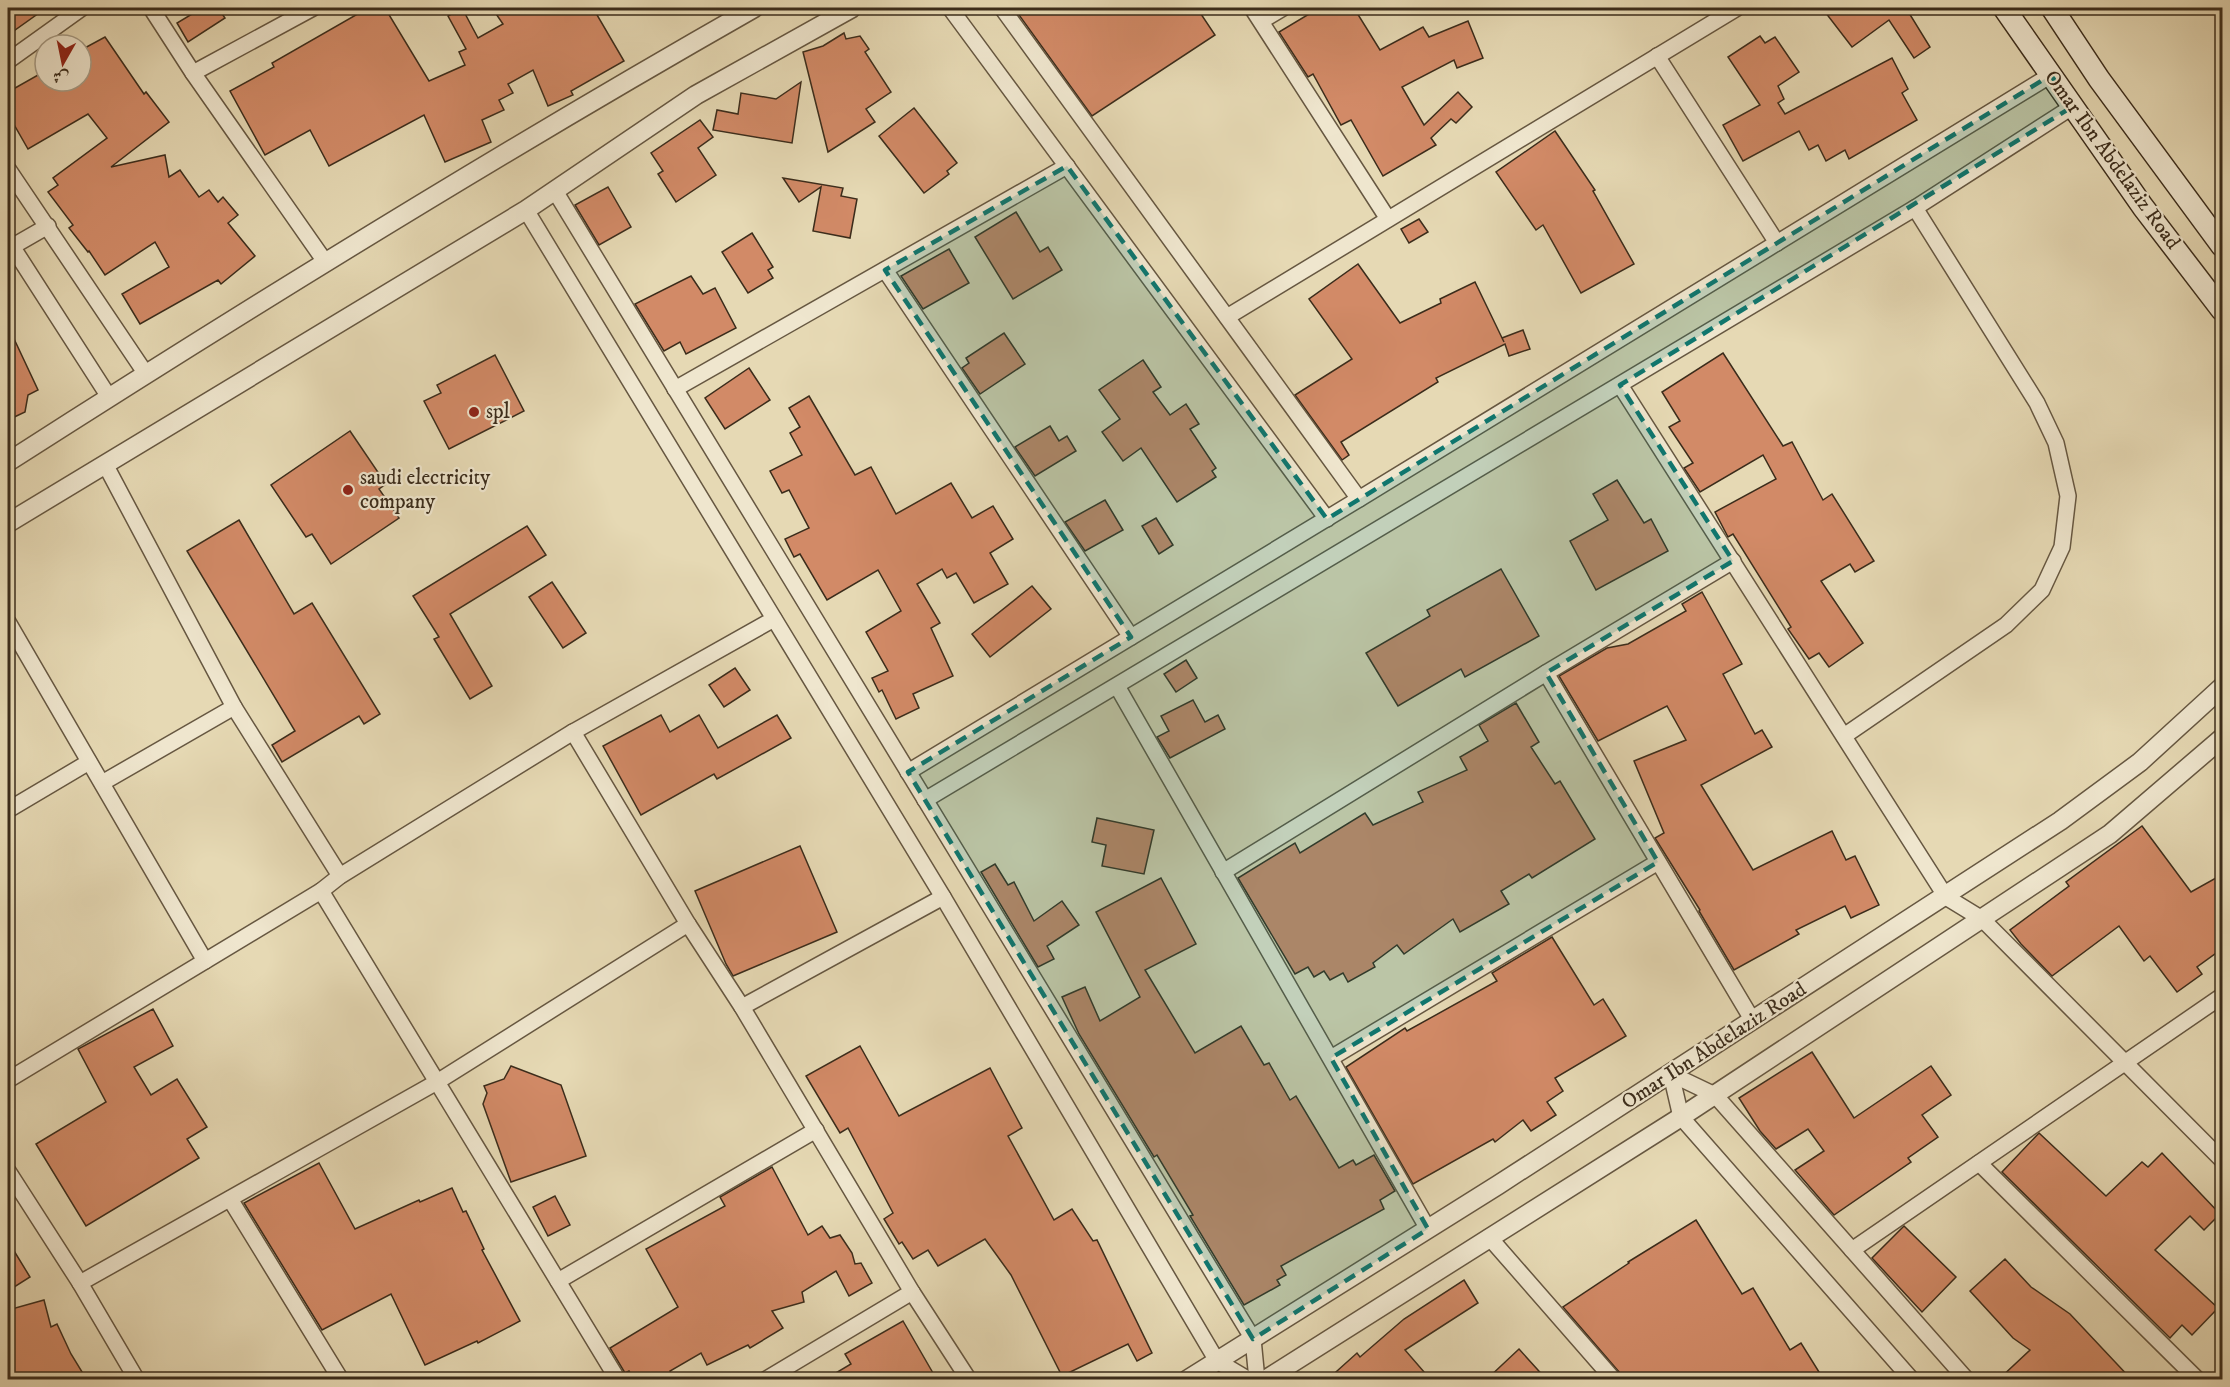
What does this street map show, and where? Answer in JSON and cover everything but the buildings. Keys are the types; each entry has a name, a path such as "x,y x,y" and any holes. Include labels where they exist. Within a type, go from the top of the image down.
{"main road":[{"name":"Omar Ibn Abdelaziz Road","path":"2004,8 2143,207 2223,310"},
{"name":"Omar Ibn Abdelaziz Road","path":"2052,8 2099,79 2223,246"}],"street":[{"path":"8,61 82,8"},
{"path":"151,8 193,73 326,263"},
{"path":"193,73 313,8"},
{"path":"8,462 326,263 629,79 754,8"},
{"path":"8,523 526,210 696,96 852,8"},
{"path":"950,8 1326,519"},
{"path":"1002,8 1359,499"},
{"path":"1252,8 1388,219"},
{"path":"1261,21 1283,8"},
{"path":"1227,317 1737,8"},
{"path":"1657,56 1777,243"},
{"path":"908,772 2051,75"},
{"path":"925,801 1915,208 2072,107"},
{"path":"675,389 1067,166"},
{"path":"8,169 146,374"},
{"path":"555,191 1253,1339 1257,1380"},
{"path":"1844,736 2006,625 2042,590 2062,547 2068,496 2056,442 2037,403 1915,208"},
{"path":"526,210 943,897 1217,1361 1250,1380"},
{"path":"48,226 9,245 109,397"},
{"path":"885,270 1131,637"},
{"path":"1620,385 1946,897 1982,919 2223,1160"},
{"path":"105,464 234,707 340,876"},
{"path":"1223,872 1733,561"},
{"path":"8,1080 321,891 340,876 573,732 774,619"},
{"path":"8,622 205,961"},
{"path":"1546,673 1753,1021"},
{"path":"1117,686 1428,1229"},
{"name":"Omar Ibn Abdelaziz Road","path":"1187,1380 1671,1074 2060,821 2140,762 2223,687"},
{"path":"102,783 234,707"},
{"path":"573,732 688,924 742,1006 912,1292 969,1380"},
{"name":"Omar Ibn Abdelaziz Road","path":"1265,1380 1681,1117 2110,834 2223,738"},
{"path":"8,810 89,762"},
{"path":"1331,1058 1658,862"},
{"path":"321,891 618,1380"},
{"path":"742,1006 943,897"},
{"path":"80,1283 437,1082 688,924"},
{"path":"1852,1250 2223,996"},
{"path":"1671,1074 1715,1095 1967,1380"},
{"path":"1671,1074 1681,1117 1912,1380"},
{"path":"558,1281 816,1131"},
{"path":"1979,1163 2198,1380"},
{"path":"8,1171 80,1283 137,1380"},
{"path":"230,1199 341,1380"},
{"path":"1489,1237 1614,1380"},
{"path":"765,1380 912,1292"}],"highlighted area":[{"path":"2051,75 2072,107 1620,385 1733,561 1546,673 1658,862 1331,1058 1428,1229 1253,1339 908,772 1131,637 885,270 1067,166 1327,519"}],"place":[{"name":"spl","path":"474,412"},
{"name":"saudi electricity company","path":"348,490"}]}
